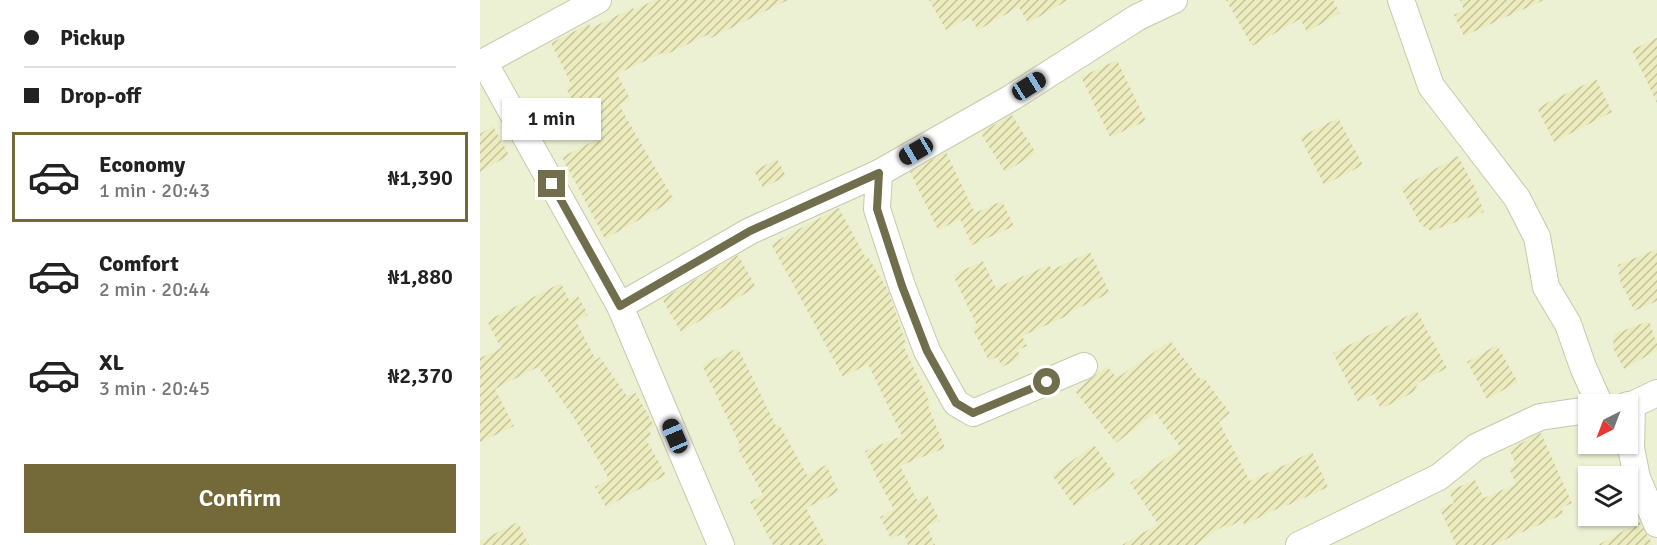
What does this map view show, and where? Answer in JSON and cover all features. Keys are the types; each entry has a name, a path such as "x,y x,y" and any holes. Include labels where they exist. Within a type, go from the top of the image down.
{"street":[{"path":"598,0 482,63 620,306 721,545"},
{"path":"620,306 750,231 879,173 1011,98 1138,17 1174,0"},
{"path":"1401,0 1431,86 1516,198 1537,237 1546,287 1568,324 1595,394"},
{"path":"879,173 877,209 902,286 927,351 956,403 973,413 1084,366"},
{"path":"1638,401 1657,393"},
{"path":"1299,545 1439,477 1476,447 1540,417 1578,411"},
{"path":"1632,454 1637,477 1657,524"}],"shaded area":[{"path":"480,0 1657,0 1657,545 480,545"}],"building":[{"path":"655,0 788,0 709,39 707,35 617,74 630,99 619,105 674,200 605,239 562,157 594,141 566,88 572,86 551,43 589,24 591,28"},
{"path":"929,0 1068,0 1028,23 1019,7 978,30 970,17 946,30"},
{"path":"1226,0 1333,0 1340,13 1307,32 1300,19 1252,46"},
{"path":"1460,0 1544,0 1464,36 1454,15 1464,10"},
{"path":"1657,38 1657,103 1632,50"},
{"path":"1117,60 1146,121 1110,137 1081,77"},
{"path":"1596,79 1612,112 1554,142 1537,108"},
{"path":"1012,115 1036,153 1005,172 981,134"},
{"path":"1338,118 1363,165 1324,185 1300,137"},
{"path":"493,126 509,155 480,172 480,134"},
{"path":"946,152 975,213 1002,201 1014,226 972,245 960,219 938,230 910,172"},
{"path":"1458,156 1475,188 1484,212 1431,231 1421,225 1401,188"},
{"path":"777,159 786,176 763,188 754,171"},
{"path":"839,208 866,258 868,257 888,290 906,344 903,345 926,394 945,448 900,466 917,500 927,495 940,521 927,526 935,545 908,545 904,533 891,539 880,517 894,510 865,451 902,436 868,364 843,377 771,244"},
{"path":"1657,249 1657,301 1634,311 1621,286 1618,265"},
{"path":"1090,252 1110,293 1022,336 1027,346 1018,350 1020,358 1002,367 997,357 989,361 972,328 977,326 953,275 983,261 996,288 1049,265 1052,270"},
{"path":"738,255 756,287 681,332 662,299"},
{"path":"561,283 569,300 578,296 588,315 576,321 596,360 600,357 627,396 636,393 653,424 654,426 648,429 652,436 646,439 666,475 606,507 595,487 609,479 574,418 538,367 495,389 514,426 480,442 480,358 501,348 487,321"},
{"path":"1417,311 1447,368 1418,383 1414,392 1381,409 1374,394 1358,402 1333,353"},
{"path":"1649,321 1657,350 1624,369 1613,348 1614,334"},
{"path":"1170,341 1201,380 1204,378 1230,413 1219,422 1250,481 1312,452 1328,487 1244,525 1243,519 1227,528 1225,525 1196,545 1122,545 1158,524 1130,483 1181,448 1155,413 1116,443 1075,391 1107,366 1117,378"},
{"path":"1497,345 1518,382 1487,399 1467,362"},
{"path":"738,348 776,426 779,424 807,475 826,465 839,492 806,508 826,545 773,545 750,502 763,495 737,447 740,445 702,365"},
{"path":"1541,433 1572,503 1561,508 1564,514 1493,545 1456,545 1440,509 1454,503 1449,491 1475,480 1484,498 1516,484 1509,468 1516,465 1509,449"},
{"path":"1094,445 1116,476 1074,506 1052,475"},
{"path":"518,522 529,545 480,545 480,541"},
{"path":"1640,522 1653,545 1598,545 1633,526 1638,526"}],"route":[{"path":"552,184 620,306 750,231 879,173 877,209 902,286 927,351 956,403 973,413 1047,382"}]}
